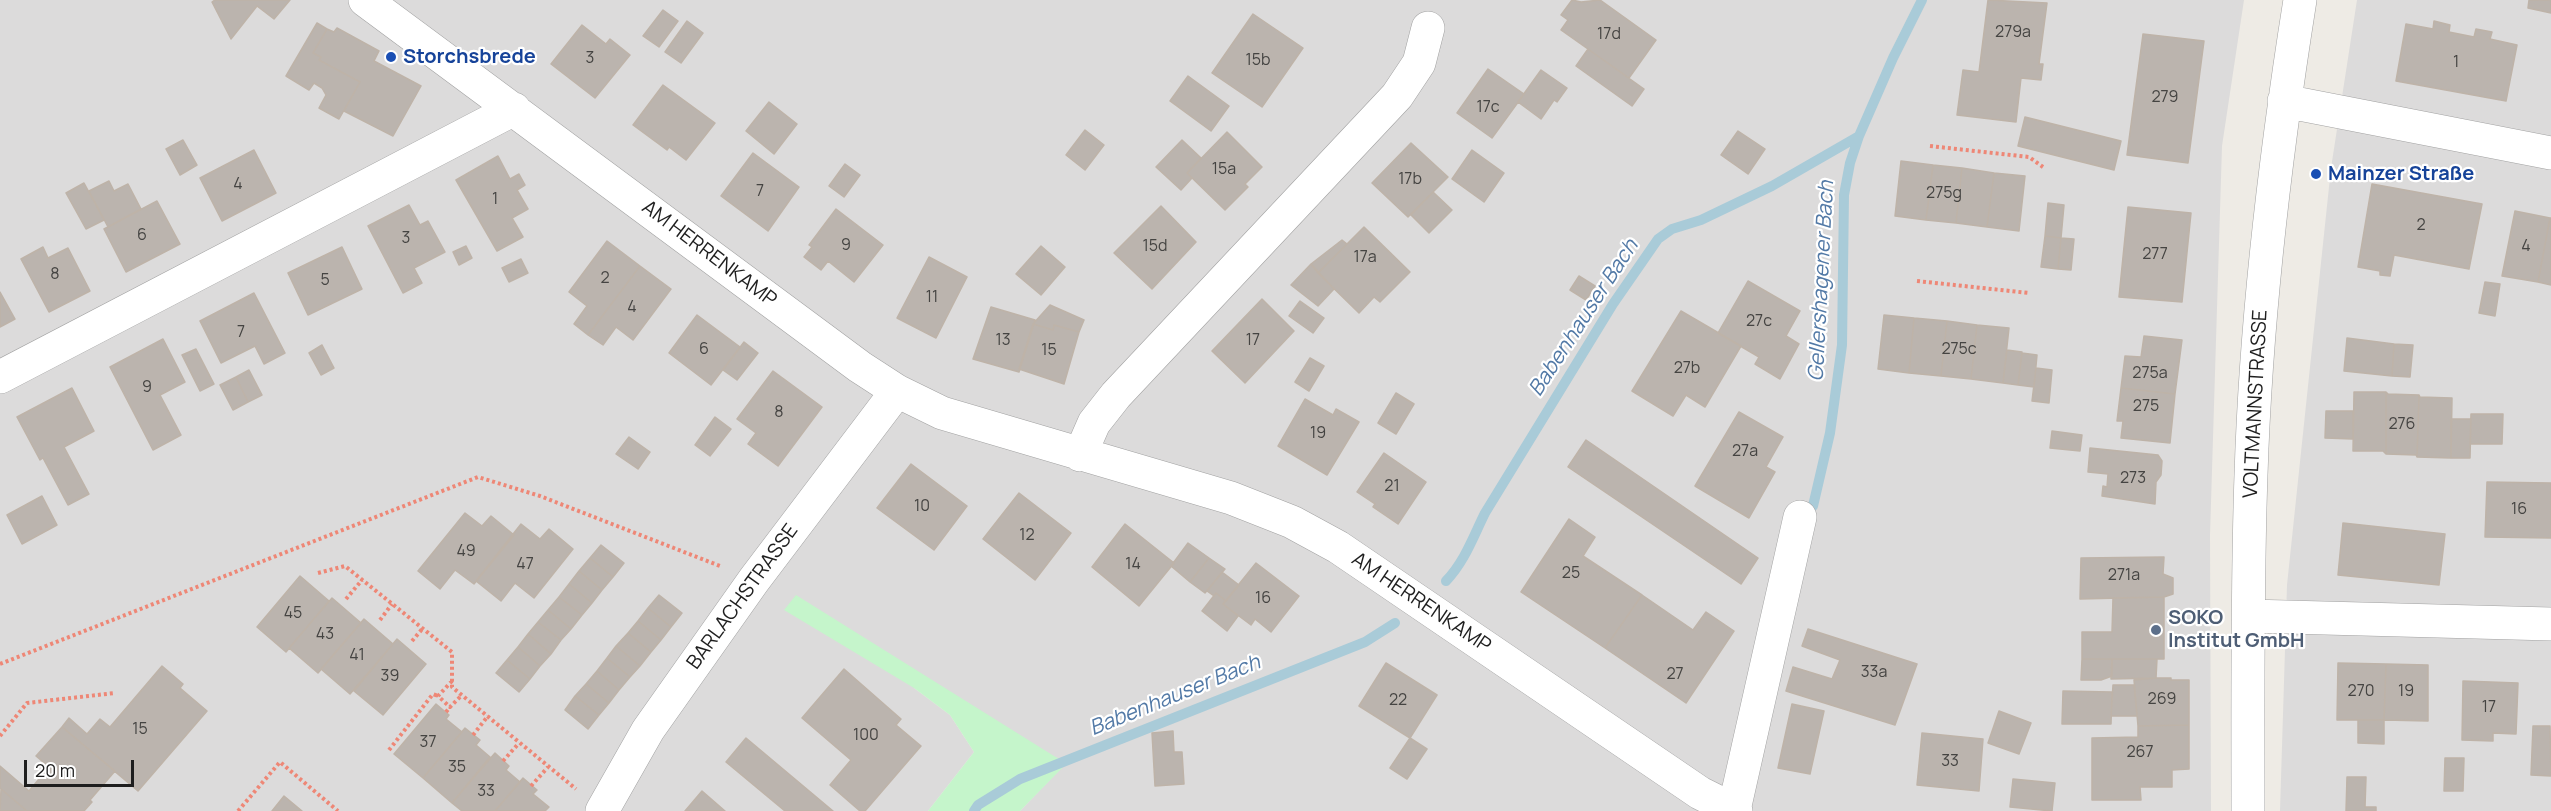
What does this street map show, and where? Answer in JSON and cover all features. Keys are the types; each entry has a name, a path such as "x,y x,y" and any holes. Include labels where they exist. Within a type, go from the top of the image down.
{"street":[{"name":"AM HERRENKAMP","path":"365,0 860,367 897,391 942,413 1231,498 1293,522 1329,542 1696,802 1735,811 1800,518"},
{"name":"VOLTMANNSTRASSE","path":"2248,811 2250,474 2259,335 2270,218 2284,101 2300,0"},
{"path":"1080,455 1094,423 1116,394 1397,96 1419,63 1428,28"},
{"path":"2284,101 2551,153"},
{"path":"0,378 514,109"},
{"name":"BARLACHSTRASSE","path":"602,811 648,730 754,580 897,391"},
{"path":"2249,616 2551,624"}],"path":[{"path":"1930,146 2029,157 2043,167"},
{"path":"1917,281 2029,293"},
{"path":"0,664 478,477 540,496 754,580"},
{"path":"318,573 345,566 452,652 452,687 602,811"},
{"path":"346,599 363,579"},
{"path":"380,620 392,604"},
{"path":"412,641 423,628"},
{"path":"438,696 452,681"},
{"path":"0,736 27,703 115,693"},
{"path":"389,750 433,694 450,707"},
{"path":"446,712 462,695"},
{"path":"473,735 488,717"},
{"path":"503,760 519,743"},
{"path":"238,811 280,762 338,811"},
{"path":"531,786 548,766"}],"shaded area":[{"path":"0,0 2244,0 2222,146 2210,535 2211,811 1020,811 1066,763 914,688 950,715 974,752 928,811 0,811"},
{"path":"2357,0 2551,0 2551,811 2280,811 2287,585 2331,168"}],"green space":[{"path":"796,595 1067,763 1020,811 928,811 974,752 950,715 914,688 784,610"}],"building":[{"path":"215,0 290,0 274,19 257,6 231,39 212,2"},
{"path":"1572,0 1581,2 1600,0 1656,40 1629,78 1561,30 1568,20 1561,15"},
{"path":"1988,0 2047,3 2039,64 2043,64 2041,80 2021,78 2016,122 1957,115 1963,70 1979,72"},
{"path":"2529,0 2551,0 2551,13 2528,8"},
{"path":"663,10 678,21 659,47 643,36"},
{"path":"1253,14 1303,48 1262,107 1212,73"},
{"path":"687,21 703,33 681,63 665,52"},
{"path":"2434,21 2450,25 2449,32 2474,37 2476,29 2492,32 2490,39 2517,45 2506,101 2396,81 2406,24 2433,29"},
{"path":"317,23 327,29 313,53 321,57 319,60 360,82 339,119 319,108 326,95 322,88 314,83 309,90 286,76"},
{"path":"582,25 606,44 610,39 630,55 595,98 551,64"},
{"path":"337,28 379,51 374,61 421,86 393,136 344,111 360,82 319,60 321,57 313,53 327,29 334,32"},
{"path":"2143,34 2204,41 2188,163 2127,155"},
{"path":"1588,49 1644,89 1632,106 1576,66"},
{"path":"1488,69 1524,94 1492,138 1457,113"},
{"path":"1541,70 1567,88 1557,102 1554,100 1541,119 1518,102"},
{"path":"1188,76 1229,106 1211,131 1170,101"},
{"path":"663,85 715,123 686,160 669,147 667,150 633,125"},
{"path":"769,102 797,124 774,154 746,131"},
{"path":"2025,117 2121,141 2114,170 2018,146"},
{"path":"1085,130 1104,145 1085,170 1066,155"},
{"path":"1738,131 1765,149 1748,174 1721,155"},
{"path":"1227,132 1262,167 1245,184 1248,187 1225,210 1187,173"},
{"path":"183,140 197,165 180,175 166,149"},
{"path":"1182,140 1201,158 1187,173 1192,178 1181,190 1156,167"},
{"path":"1411,143 1448,177 1408,217 1372,183"},
{"path":"254,150 276,193 222,221 200,178"},
{"path":"1472,150 1504,173 1484,202 1452,179"},
{"path":"753,153 799,187 768,231 721,196"},
{"path":"498,156 510,179 519,174 525,185 517,190 528,209 512,218 523,237 497,251 456,180"},
{"path":"1901,161 1933,165 1926,220 1895,216"},
{"path":"845,164 860,175 844,197 829,186"},
{"path":"1933,165 1962,168 1956,223 1926,220"},
{"path":"1962,168 1994,173 1987,227 1956,223"},
{"path":"1994,173 2025,176 2019,231 1987,227"},
{"path":"109,181 114,191 128,184 141,209 108,227 89,191"},
{"path":"84,183 104,220 86,229 66,193"},
{"path":"2372,184 2482,204 2469,269 2394,255 2390,276 2380,275 2380,271 2358,267"},
{"path":"1433,192 1452,210 1429,233 1411,215"},
{"path":"157,201 180,244 126,272 104,229"},
{"path":"2048,203 2064,205 2061,238 2045,236"},
{"path":"409,205 420,225 428,221 445,252 414,268 422,283 403,293 368,226"},
{"path":"1161,206 1196,242 1152,289 1114,253"},
{"path":"2128,207 2191,213 2182,302 2119,297"},
{"path":"836,209 883,245 854,282 828,261 821,270 804,257 812,247 809,245"},
{"path":"2515,211 2550,218 2538,282 2502,276"},
{"path":"2551,218 2551,285 2538,282"},
{"path":"1364,227 1410,272 1380,302 1374,297 1359,313 1318,273"},
{"path":"2045,236 2061,238 2058,269 2041,267"},
{"path":"2061,238 2074,239 2071,270 2058,269"},
{"path":"1342,240 1347,244 1318,273 1311,264"},
{"path":"607,241 640,266 588,335 574,324 587,306 569,292"},
{"path":"466,246 472,258 459,265 453,252"},
{"path":"1041,246 1065,267 1041,295 1016,274"},
{"path":"43,247 48,258 68,248 90,291 49,312 21,259"},
{"path":"342,247 362,289 308,315 288,273"},
{"path":"929,257 967,277 936,338 897,318"},
{"path":"521,259 528,273 509,282 502,268"},
{"path":"1311,264 1334,289 1318,306 1291,285"},
{"path":"640,266 671,289 633,340 616,327 603,345 588,335"},
{"path":"1579,276 1595,286 1586,300 1570,290"},
{"path":"1748,281 1800,311 1786,336 1799,344 1780,379 1755,364 1759,357 1718,333"},
{"path":"2485,282 2500,284 2495,316 2479,313"},
{"path":"0,292 15,319 0,327"},
{"path":"254,293 285,353 264,364 255,346 221,363 200,321"},
{"path":"1262,299 1294,331 1245,383 1212,351"},
{"path":"1300,301 1324,318 1313,333 1289,316"},
{"path":"1050,305 1084,320 1079,332 1054,325 1053,330 1033,324"},
{"path":"991,307 1035,320 1019,372 973,359"},
{"path":"1681,311 1741,346 1705,407 1686,395 1673,416 1632,391"},
{"path":"697,315 740,347 711,385 669,353"},
{"path":"1884,315 1914,318 1909,373 1878,369"},
{"path":"1914,318 1947,321 1941,376 1909,373"},
{"path":"1947,321 1977,325 1971,379 1941,376"},
{"path":"1033,324 1053,330 1054,325 1079,332 1064,384 1019,369"},
{"path":"1977,325 2009,328 2003,383 1971,379"},
{"path":"2144,336 2182,340 2175,394 2121,388 2125,356 2141,357"},
{"path":"2347,338 2394,344 2392,376 2344,371"},
{"path":"163,339 185,382 160,395 181,435 153,450 110,367"},
{"path":"744,342 758,353 737,380 723,370"},
{"path":"2394,344 2413,345 2410,377 2392,376"},
{"path":"322,345 334,368 321,375 309,353"},
{"path":"196,349 214,384 200,391 182,355"},
{"path":"2007,350 2022,352 2018,385 2003,383"},
{"path":"2022,353 2037,355 2034,387 2018,385"},
{"path":"1310,358 1324,366 1309,391 1295,382"},
{"path":"2036,368 2052,370 2049,403 2032,401"},
{"path":"249,370 262,395 248,402 236,377"},
{"path":"773,371 822,407 778,466 748,444 756,433 737,419"},
{"path":"236,377 248,402 233,410 220,385"},
{"path":"72,388 94,431 64,447 89,494 68,505 43,458 40,460 17,417"},
{"path":"2121,388 2175,394 2170,443 2121,438 2123,421 2117,421"},
{"path":"2354,392 2386,392 2386,454 2383,451 2353,451"},
{"path":"2386,392 2388,394 2419,395 2417,457 2416,455 2386,454"},
{"path":"1396,393 1414,404 1396,434 1378,423"},
{"path":"2419,395 2420,397 2452,398 2451,458 2417,457"},
{"path":"1305,399 1333,415 1336,409 1359,422 1327,475 1278,446"},
{"path":"2326,411 2353,411 2353,439 2325,438"},
{"path":"1739,412 1783,437 1766,467 1775,472 1749,518 1695,486"},
{"path":"2471,414 2503,414 2502,444 2470,444"},
{"path":"715,417 731,429 710,456 695,445"},
{"path":"2451,419 2471,419 2470,458 2451,458"},
{"path":"2052,431 2082,435 2080,451 2050,448"},
{"path":"629,437 650,452 638,469 616,454"},
{"path":"1586,440 1758,558 1741,584 1568,467"},
{"path":"2090,448 2158,455 2162,461 2161,475 2156,482 2155,504 2102,496 2103,486 2107,487 2108,474 2088,472"},
{"path":"1384,453 1426,482 1398,524 1373,507 1375,504 1357,492"},
{"path":"911,464 967,506 934,550 877,508"},
{"path":"2487,482 2551,483 2551,538 2485,537"},
{"path":"1019,493 1071,533 1035,580 983,539"},
{"path":"42,496 57,525 22,544 7,515"},
{"path":"465,513 482,526 491,516 514,535 474,584 455,570 440,589 418,571"},
{"path":"1569,519 1595,537 1583,556 1642,595 1605,648 1521,592"},
{"path":"2343,523 2445,534 2439,585 2338,575"},
{"path":"521,524 540,539 549,529 573,549 534,598 515,583 501,601 476,581"},
{"path":"1125,524 1174,563 1139,606 1092,567"},
{"path":"1188,543 1209,558 1190,582 1171,566"},
{"path":"601,545 624,563 613,577 590,558"},
{"path":"2164,557 2163,574 2173,578 2173,594 2164,597 2080,599 2081,558"},
{"path":"590,558 613,577 602,590 579,571"},
{"path":"1209,558 1225,569 1205,593 1190,582"},
{"path":"1256,563 1299,596 1271,632 1255,619 1251,625 1223,604"},
{"path":"579,571 602,590 592,603 569,584"},
{"path":"1222,572 1239,585 1226,601 1216,593 1214,596 1207,591"},
{"path":"300,576 329,601 286,652 257,627"},
{"path":"569,584 592,603 582,615 559,597"},
{"path":"1216,593 1226,601 1223,604 1238,616 1227,631 1202,611"},
{"path":"659,595 682,613 671,627 648,608"},
{"path":"1642,595 1693,630 1706,612 1734,631 1686,703 1605,648"},
{"path":"559,597 582,615 571,629 548,610"},
{"path":"2164,597 2164,659 2082,659 2082,632 2112,632 2113,598"},
{"path":"332,598 361,623 318,673 289,648"},
{"path":"648,608 671,627 661,640 638,621"},
{"path":"548,610 571,629 561,640 538,622"},
{"path":"364,619 393,644 350,694 321,669"},
{"path":"638,621 661,640 651,652 628,633"},
{"path":"538,622 561,640 551,654 528,634"},
{"path":"1808,629 1917,664 1895,725 1786,691 1793,667 1832,679 1840,660 1802,646"},
{"path":"628,633 651,652 640,666 616,646"},
{"path":"528,634 551,654 540,666 518,647"},
{"path":"397,639 426,664 383,715 354,691"},
{"path":"616,646 640,666 630,677 607,658"},
{"path":"518,647 540,666 530,679 507,660"},
{"path":"607,658 630,677 619,690 597,671"},
{"path":"2082,659 2112,659 2112,676 2101,680 2081,680"},
{"path":"2112,659 2157,659 2156,678 2111,679"},
{"path":"507,660 530,679 519,692 496,673"},
{"path":"1386,663 1437,695 1410,738 1359,706"},
{"path":"2338,663 2386,664 2384,720 2337,720"},
{"path":"2386,664 2428,665 2428,721 2384,720"},
{"path":"162,666 183,684 180,688 207,711 138,791 62,727 69,718 87,734 100,719 110,727"},
{"path":"844,669 901,719 896,725 921,746 865,811 860,811 830,785 851,760 802,718"},
{"path":"597,671 619,690 609,703 586,684"},
{"path":"2156,678 2189,680 2189,725 2138,726 2134,680"},
{"path":"2463,681 2518,683 2516,734 2493,733 2493,741 2462,740"},
{"path":"586,684 609,703 599,715 575,696"},
{"path":"2113,685 2134,685 2137,716 2111,716"},
{"path":"2063,691 2112,692 2111,724 2062,724"},
{"path":"575,696 599,715 588,729 565,710"},
{"path":"436,704 449,715 446,719 462,732 423,778 394,754"},
{"path":"1792,704 1824,711 1810,774 1778,768"},
{"path":"1999,711 2031,723 2019,754 1988,743"},
{"path":"2358,720 2384,720 2384,744 2358,743"},
{"path":"2189,725 2189,769 2172,770 2172,787 2140,787 2141,800 2092,800 2092,738 2138,737 2138,726"},
{"path":"2533,726 2550,726 2551,776 2531,775"},
{"path":"62,727 115,771 90,800 92,802 84,811 27,811 0,788 0,766 29,791 49,767 36,756"},
{"path":"465,728 480,740 476,745 490,757 452,803 423,778"},
{"path":"1173,731 1174,752 1182,752 1184,784 1155,786 1152,733"},
{"path":"1922,733 1983,739 1979,791 1917,785"},
{"path":"746,738 833,811 785,811 726,762"},
{"path":"1410,738 1427,749 1407,779 1390,768"},
{"path":"495,753 509,766 506,770 520,782 495,811 462,811 452,803"},
{"path":"2445,758 2464,758 2463,791 2444,791"},
{"path":"2347,777 2366,777 2365,807 2376,807 2376,811 2346,811"},
{"path":"523,778 537,790 533,794 549,807 545,811 495,811"},
{"path":"2013,779 2055,783 2052,811 2010,807"},
{"path":"1,789 27,811 0,811"},
{"path":"702,791 725,811 685,811"},
{"path":"284,796 302,811 272,811"}],"waterway":[{"name":"Gellershagener Bach","path":"1813,506 1830,433 1842,345 1844,195 1850,163 1859,136 1893,58 1922,0"},
{"name":"Babenhauser Bach","path":"1446,581 1464,557 1485,513 1613,304 1658,239 1672,229 1701,220 1772,186 1859,136"},
{"name":"Babenhauser Bach","path":"974,811 978,805 1020,779 1365,642 1395,623"}],"place":[{"name":"Storchsbrede","path":"391,57"},
{"name":"Mainzer Straße","path":"2316,174"},
{"name":"SOKO Institut GmbH","path":"2156,630"}]}
